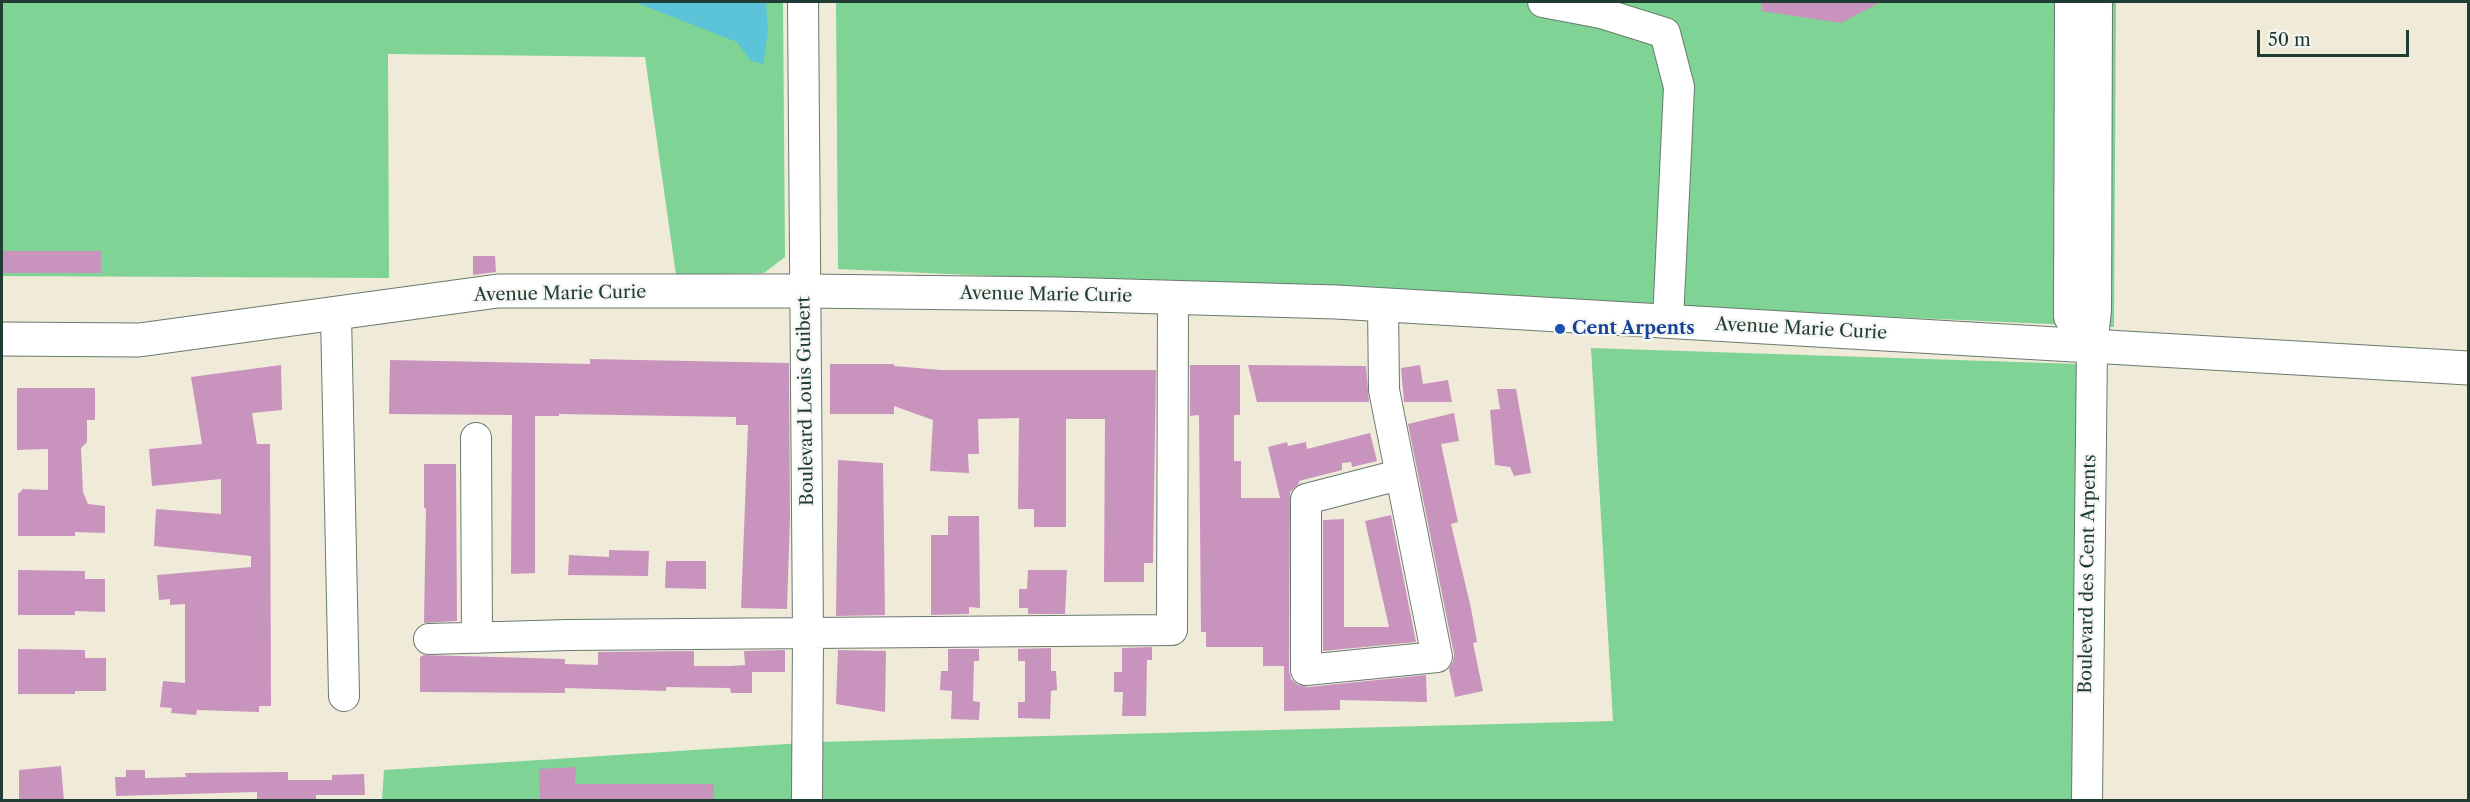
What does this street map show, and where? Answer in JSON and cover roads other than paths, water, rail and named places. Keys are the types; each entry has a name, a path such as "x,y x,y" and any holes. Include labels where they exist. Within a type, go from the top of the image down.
{"main road":[{"name":"Avenue Marie Curie","path":"2,339 139,340 336,315 498,291 805,291 1173,298 1383,305 2469,368"}],"street":[{"name":"Boulevard Louis Guibert","path":"803,2 808,634 807,801"},
{"path":"1543,2 1601,13 1677,37 1679,87 1668,321"},
{"path":"2070,2 2069,317 2092,346"},
{"name":"Boulevard des Cent Arpents","path":"2086,801 2092,346 2096,310 2097,2"},
{"path":"429,639 1172,630 1173,298"},
{"path":"1383,305 1384,390 1399,475 1437,657 1306,670 1306,499 1399,475"},
{"path":"336,315 344,696"},
{"path":"476,438 477,638"}],"water":[{"path":"635,2 766,2 768,32 763,64 751,61 737,42"}],"place":[{"name":"Cent Arpents","path":"1560,329"}]}
